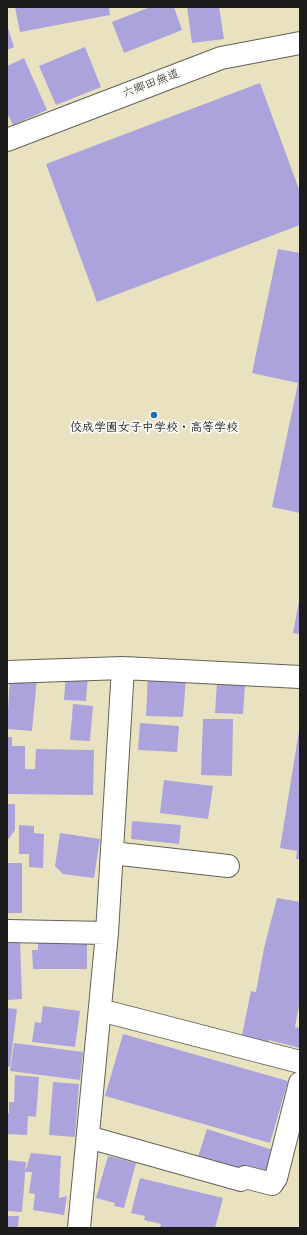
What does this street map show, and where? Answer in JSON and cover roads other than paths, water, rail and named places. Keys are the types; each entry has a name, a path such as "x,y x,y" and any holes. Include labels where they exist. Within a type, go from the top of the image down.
{"street":[{"name":"六郷田無道","path":"7,140 221,58 300,43"},
{"path":"79,1228 107,933 123,668"},
{"path":"7,672 123,668 300,677"},
{"path":"112,853 228,866"},
{"path":"7,931 107,933"},
{"path":"100,1010 300,1062"},
{"path":"88,1137 241,1180 245,1177 272,1184 276,1178 300,1083"}],"place":[{"name":"佼成学園女子中学校・高等学校","path":"154,415"}]}
